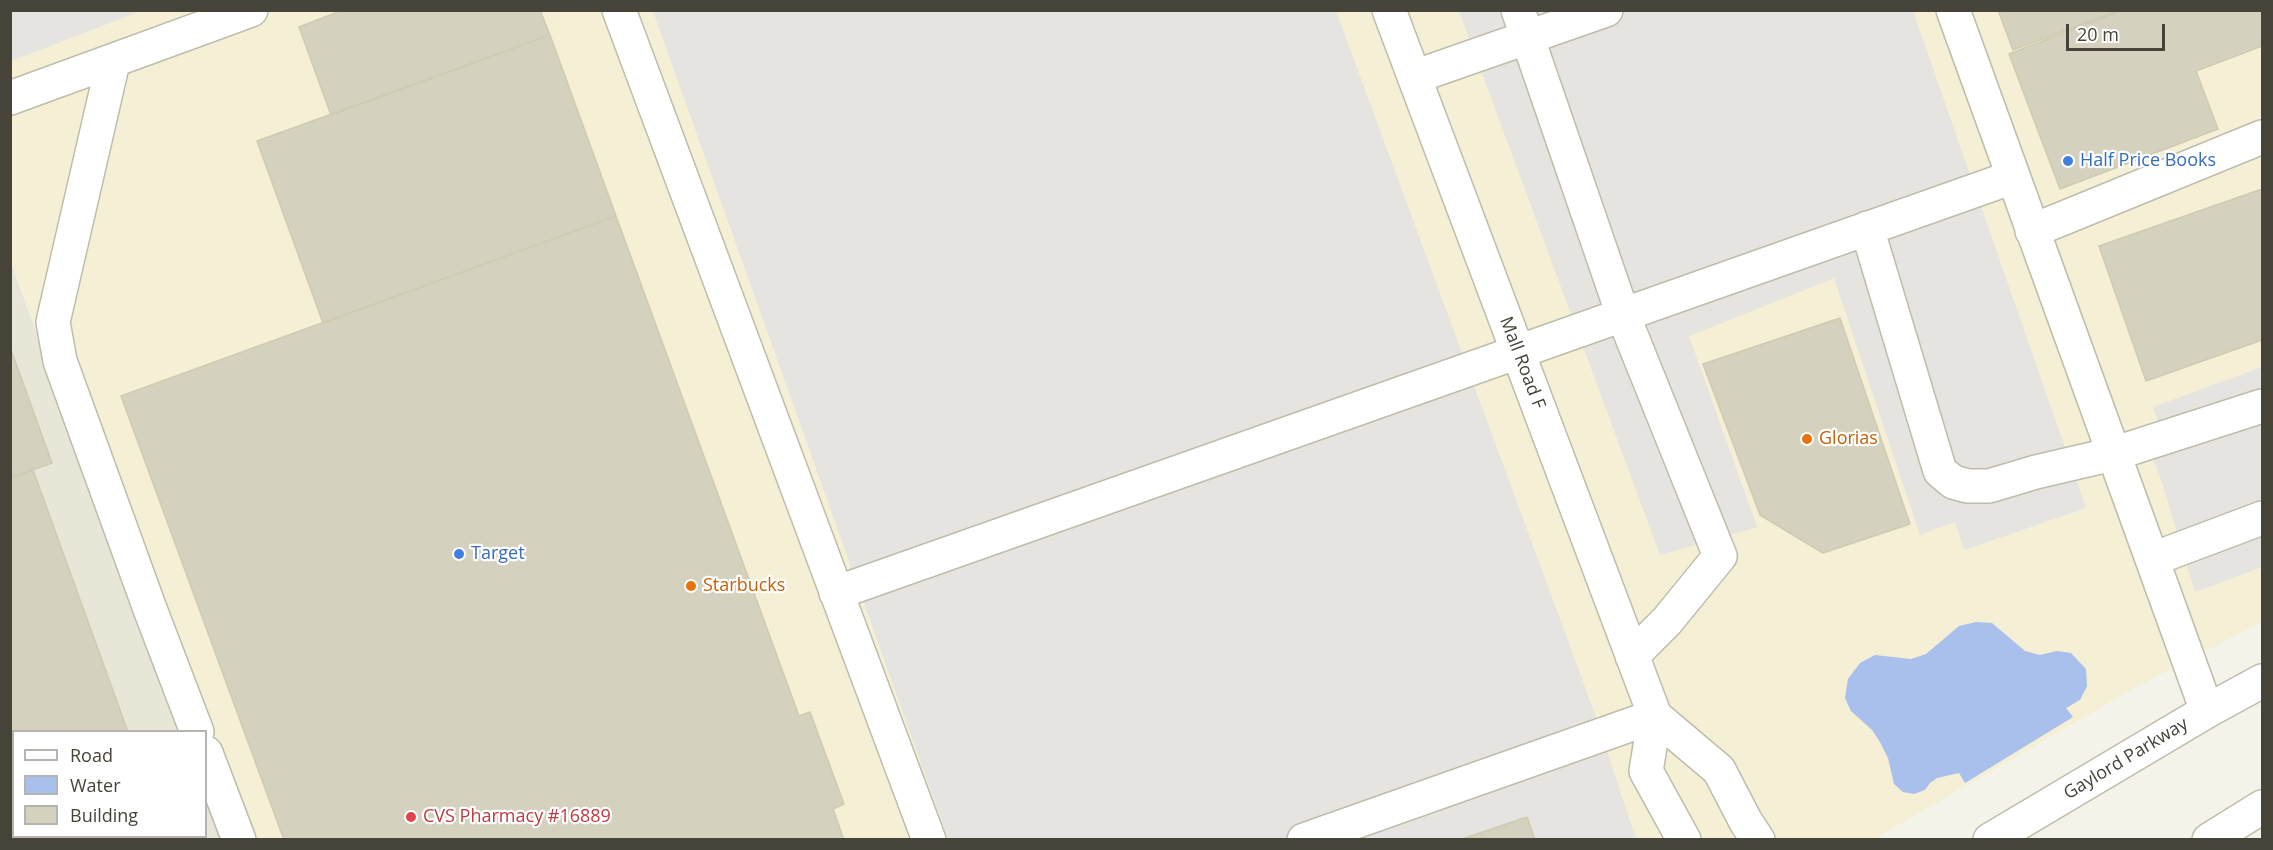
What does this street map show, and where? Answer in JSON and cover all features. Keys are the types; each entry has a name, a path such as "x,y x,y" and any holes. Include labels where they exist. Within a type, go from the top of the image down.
{"street":[{"path":"10,98 251,10"},
{"path":"619,10 929,840"},
{"name":"Mall Road F","path":"1389,10 1655,716 1719,770 1758,840"},
{"path":"1414,77 1524,24 1606,10"},
{"path":"1953,10 2207,711"},
{"path":"1524,24 1623,315 1720,556 1667,621 1632,656"},
{"path":"113,62 53,322 60,361 196,730"},
{"path":"2032,231 2262,137"},
{"path":"836,593 2013,177"},
{"path":"1867,228 1940,471 1953,482 1968,486 1989,486 2036,472 2113,454 2262,406"},
{"path":"2153,559 2262,518"},
{"name":"Gaylord Parkway","path":"1990,840 2207,711 2262,681"},
{"path":"1304,840 1655,716 1646,771 1684,840"},
{"path":"207,756 239,840"},
{"path":"2209,840 2262,807"}],"shaded area":[{"path":"11,10 141,10 141,11 11,61"},
{"path":"11,11 2262,11 2262,622 2136,687 1874,839 220,839 207,803 207,730 181,730 11,260"},
{"path":"653,11 1336,11 1592,706 1636,839 948,839"},
{"path":"1459,11 1913,11 2086,508 1964,550 1955,522 1920,535 1834,278 1689,336 1757,527 1660,555"},
{"path":"10,260 181,730 12,730 12,838 207,838 207,803 220,839 11,839"},
{"path":"2262,367 2262,567 2195,592 2162,482 2144,437 2161,430 2153,407"}],"water":[{"path":"1976,622 1992,623 2025,651 2040,655 2057,651 2071,653 2086,669 2087,686 2080,700 2066,708 2073,717 1965,783 1959,773 1937,778 1925,790 1914,794 1903,792 1894,784 1888,758 1880,742 1872,730 1851,711 1845,698 1848,679 1860,663 1875,655 1911,659 1926,654 1959,626"}],"building":[{"path":"343,10 540,10 550,35 331,115 299,27"},
{"path":"1998,10 2120,10 2013,50"},
{"path":"2123,10 2262,10 2262,46 2196,71 2218,129 2060,189 2009,54"},
{"path":"550,35 616,216 323,323 257,141"},
{"path":"2262,189 2262,340 2146,381 2099,246"},
{"name":"Target","path":"616,216 799,716 810,712 844,804 833,809 844,840 284,840 121,396"},
{"name":"Glorias","path":"1840,318 1910,524 1823,553 1760,515 1703,364"},
{"path":"10,347 52,463 10,478"},
{"path":"33,470 127,730 12,730 12,838 144,838 140,840 10,840 10,478"},
{"path":"1527,817 1535,840 1459,840"},
{"path":"144,838 190,838 190,840 140,840"}],"place":[{"name":"Half Price Books","path":"2068,161"},
{"name":"Glorias","path":"1807,439"},
{"name":"Target","path":"459,554"},
{"name":"Starbucks","path":"691,586"},
{"name":"CVS Pharmacy #16889","path":"411,817"}]}
